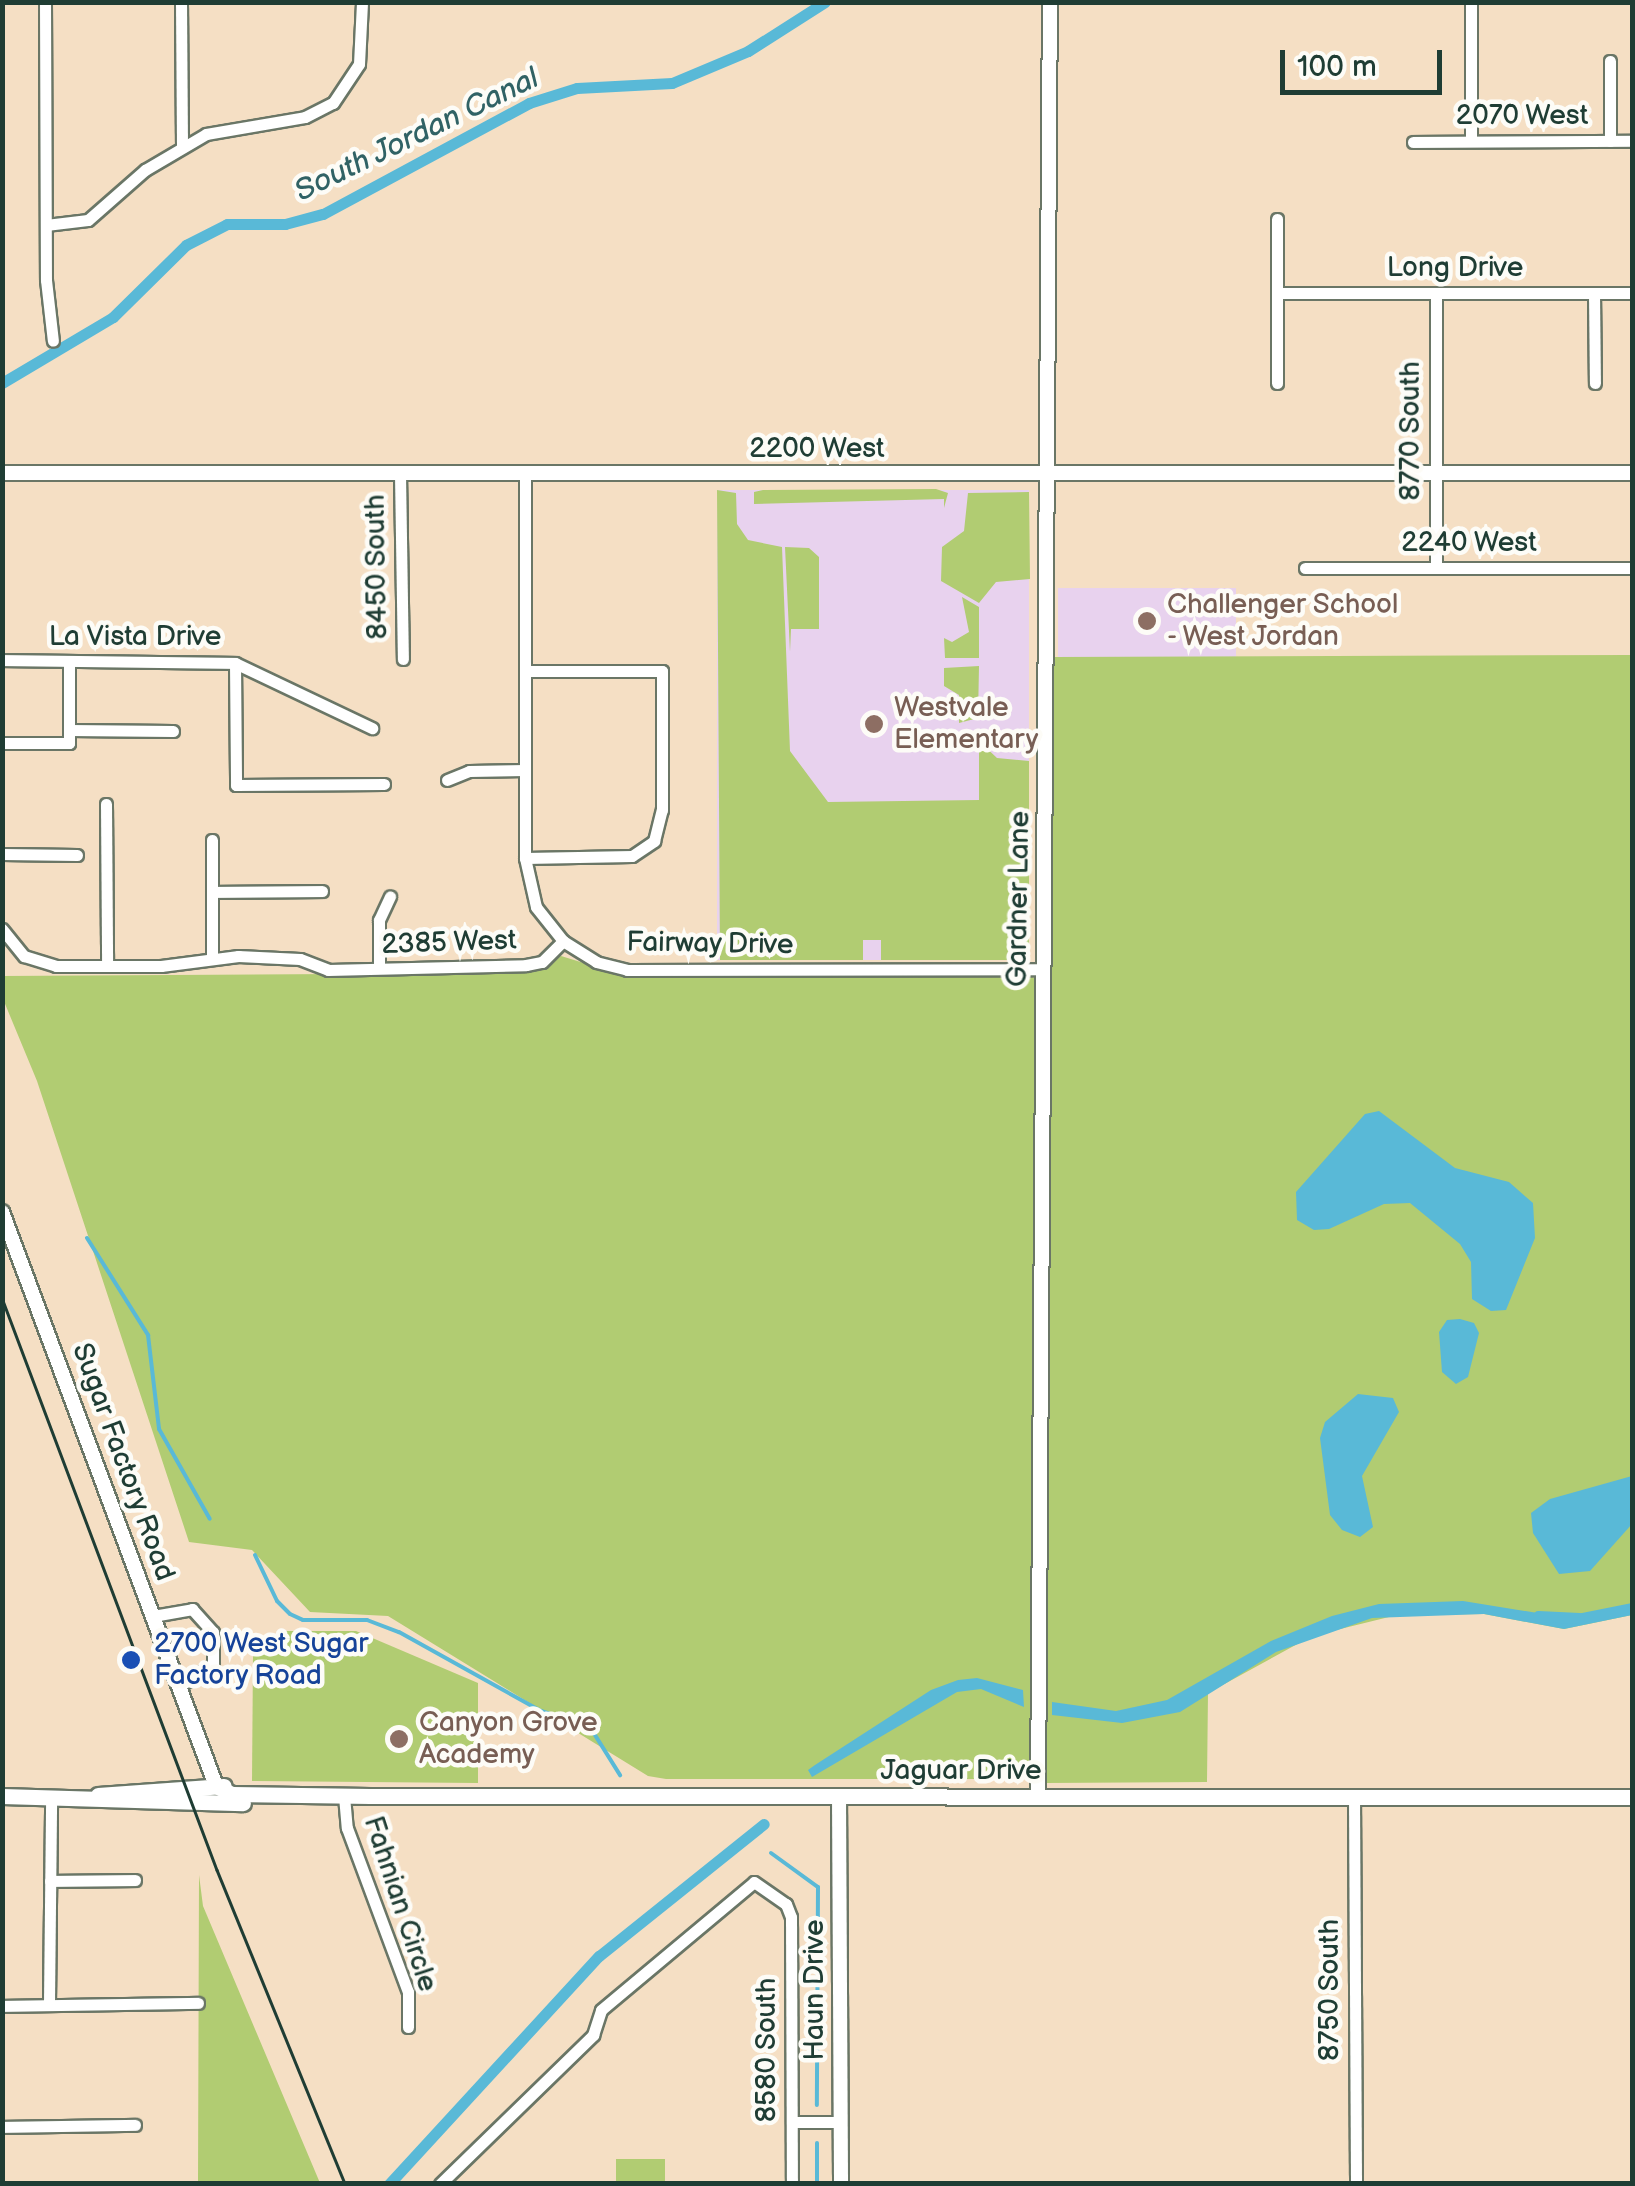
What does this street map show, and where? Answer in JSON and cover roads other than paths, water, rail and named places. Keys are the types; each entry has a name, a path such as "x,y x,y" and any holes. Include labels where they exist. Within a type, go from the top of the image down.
{"main road":[{"name":"Jaguar Drive","path":"91,1797 120,1788 216,1786 232,1794 344,1796 1632,1797"},
{"name":"Jaguar Drive","path":"2,1796 274,1803 290,1794"}],"street":[{"path":"46,2 46,225 54,341"},
{"path":"181,2 182,145"},
{"path":"46,225 88,220 182,145 220,130 305,117 333,103 359,64 362,2"},
{"name":"Gardner Lane","path":"1038,1797 1050,2"},
{"path":"1471,2 1471,142"},
{"path":"1610,61 1610,141"},
{"name":"2070 West","path":"1412,142 1632,141"},
{"path":"1277,219 1277,383"},
{"path":"1594,293 1595,383"},
{"name":"Long Drive","path":"1277,294 1632,293"},
{"name":"8770 South","path":"1436,294 1436,568"},
{"name":"2200 West","path":"2,474 1632,473"},
{"name":"8450 South","path":"400,474 403,659"},
{"name":"Fairway Drive","path":"524,474 525,858 536,907 563,942 596,962 627,970 1043,970"},
{"name":"2240 West","path":"1305,568 1632,568"},
{"name":"La Vista Drive","path":"2,660 69,664 199,658 235,662 372,728"},
{"path":"235,662 236,784 384,784"},
{"path":"69,664 69,736"},
{"path":"525,672 662,671 662,810 654,841 632,856 525,858"},
{"path":"2,743 174,731"},
{"path":"447,780 469,771 525,770"},
{"path":"106,804 107,966"},
{"path":"2,929 32,961 107,966 212,959 212,840"},
{"path":"2,854 77,854"},
{"path":"212,892 322,891"},
{"path":"379,964 379,920 390,896"},
{"name":"2385 West","path":"212,959 266,956 328,970 370,970 379,964 526,966 542,962 563,942"},
{"name":"Sugar Factory Road","path":"2,1212 216,1786"},
{"path":"154,1616 192,1609 213,1632 213,1665 180,1686"},
{"path":"48,2002 51,1796"},
{"name":"Fahnian Circle","path":"344,1796 347,1828 408,1992 408,2027"},
{"name":"Haun Drive","path":"839,1796 840,2184"},
{"name":"8750 South","path":"1354,1797 1356,2184"},
{"path":"50,1880 135,1880"},
{"name":"8580 South","path":"440,2184 592,2035 601,2010 744,1890 761,1883 791,1917 792,2184"},
{"path":"2,2006 48,2002 198,2003"},
{"path":"792,2122 840,2122"},
{"path":"2,2127 134,2125"}],"water":[{"path":"1379,1111 1455,1168 1509,1182 1533,1203 1535,1238 1506,1310 1491,1311 1472,1299 1471,1262 1460,1244 1410,1203 1384,1204 1329,1229 1314,1230 1297,1220 1296,1192 1365,1114"},
{"path":"1447,1320 1474,1323 1479,1333 1468,1377 1456,1384 1442,1372 1439,1332"},
{"path":"1358,1394 1393,1398 1399,1412 1362,1476 1373,1527 1360,1537 1342,1530 1330,1515 1320,1438 1325,1422"},
{"path":"1632,1476 1632,1524 1590,1571 1559,1574 1533,1533 1531,1513 1550,1499"},
{"path":"1463,1601 1562,1617 1632,1603 1632,1615 1564,1629 1484,1614 1372,1618 1276,1652 1180,1712 1122,1723 1052,1715 1052,1702 1116,1711 1167,1700 1271,1641 1332,1616 1379,1604"},
{"path":"977,1678 1023,1690 1024,1707 981,1689 957,1692 812,1777 808,1770 815,1765 931,1690"}],"waterway":[{"name":"South Jordan Canal","path":"2,383 113,317 186,245 227,224 285,224 323,214 529,103 577,88 672,83 748,51 825,2"},
{"path":"87,1238 148,1335 159,1429 210,1519"},
{"path":"255,1555 277,1601 290,1614 303,1620 367,1620 399,1632 541,1711 590,1727 620,1775"},
{"path":"1538,1616 1579,1618"},
{"path":"389,2184 599,1956 764,1824"},
{"path":"771,1853 818,1887 817,2105"},
{"path":"817,2143 817,2184"}],"tram line":[{"path":"2,1298 217,1870 345,2184"}],"place":[{"name":"Challenger School - West Jordan","path":"1147,621"},
{"name":"Westvale Elementary","path":"874,724"},
{"name":"2700 West Sugar Factory Road","path":"131,1660"},
{"name":"Canyon Grove Academy","path":"399,1739"}]}
